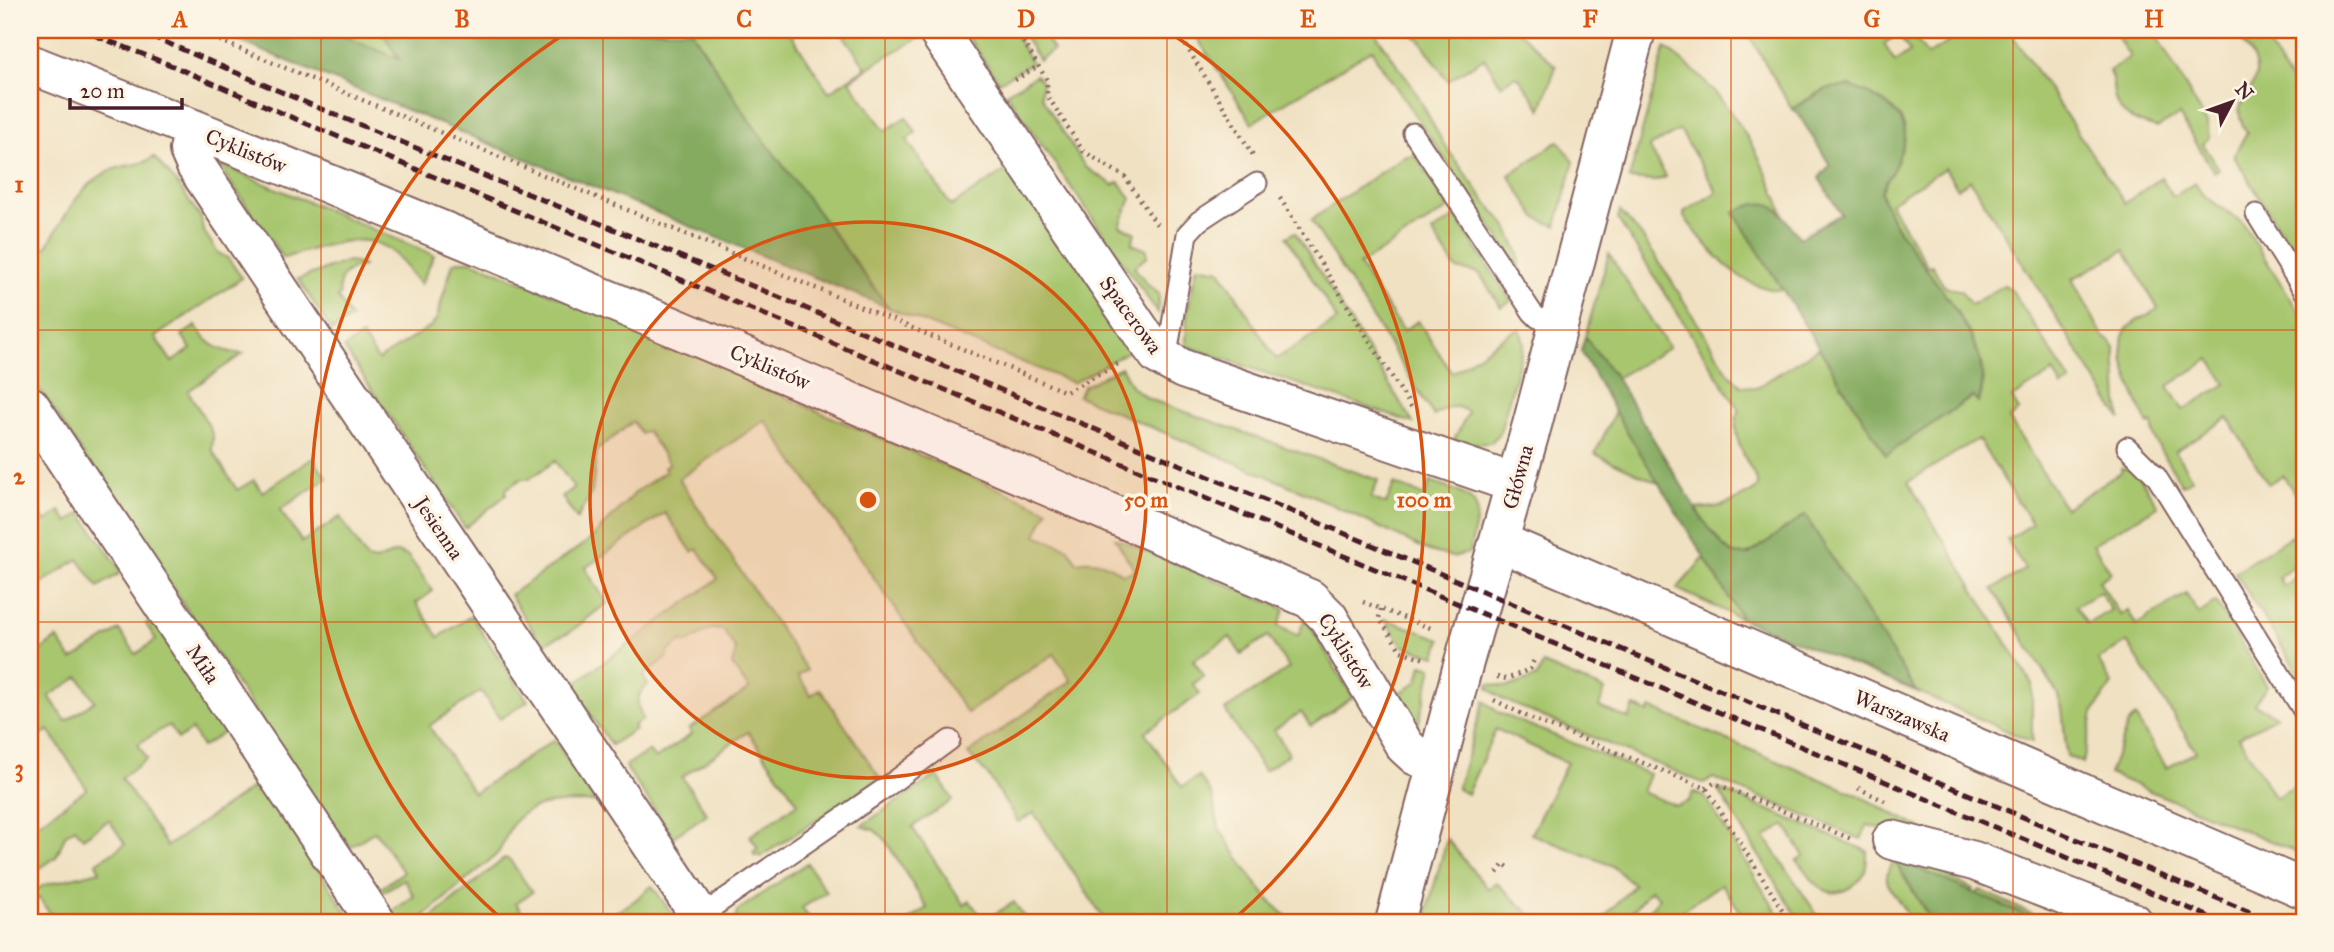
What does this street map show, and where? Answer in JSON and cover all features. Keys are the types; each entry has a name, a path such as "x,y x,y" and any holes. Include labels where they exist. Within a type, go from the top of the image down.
{"street":[{"name":"Spacerowa","path":"937,30 1158,353 1183,369 1516,484"},
{"name":"Główna","path":"1395,922 1516,484 1636,30"},
{"name":"Cyklistów","path":"30,64 753,360 1310,599 1328,617 1405,746 1416,756 1437,764"},
{"name":"Jesienna","path":"194,129 189,150 196,166 702,919"},
{"name":"Miła","path":"30,405 376,922"},
{"name":"Warszawska","path":"1500,542 2304,889"},
{"path":"1892,840 1974,861 2133,922"}],"lane":[{"path":"1413,133 1532,312 1538,318 1558,326"},
{"path":"1158,353 1184,240 1194,225 1263,179"},
{"path":"2256,215 2304,291"},
{"path":"2127,447 2156,475 2304,712"},
{"path":"702,919 950,740"}],"path":[{"path":"194,30 1066,392 1158,353"},
{"path":"1016,30 1047,80 1047,95 1083,151 1125,177 1166,240 1184,240"},
{"path":"1188,30 1180,36 1263,179 1412,409"},
{"path":"1355,598 1437,631"},
{"path":"1381,609 1379,618 1401,652 1413,655"},
{"path":"1485,674 1507,679 1530,668 1534,660"},
{"path":"1490,699 1532,719 1706,788 1790,922"},
{"path":"1706,788 1714,783 1866,845 1872,846 1892,840"},
{"path":"1497,873 1504,863 1508,867"}],"green space":[{"path":"212,30 329,30 399,59 381,30 691,30 749,120 889,308"},
{"path":"329,30 381,30 400,60"},
{"path":"691,30 788,30 829,92 866,67 844,36 851,30 916,30 921,37 850,81 885,131 906,117 916,132 907,140 951,206 1011,167 1136,347 1073,383 889,308 749,120"},
{"path":"963,30 1012,30 1032,63 999,82"},
{"path":"1020,30 1047,30 1042,33 1053,50 1039,60"},
{"path":"1192,30 1373,30 1413,87 1443,143 1506,225 1519,254 1520,269 1376,58 1373,49 1252,123"},
{"path":"1407,30 1517,30 1556,66 1541,109 1519,78 1515,76 1501,85 1484,58 1448,81 1420,40"},
{"path":"1746,30 1910,30 1927,55 1969,30 2009,30 2125,203 2161,178 2173,196 2195,183 2203,195 2242,222 2304,320 2304,508 2283,475 2268,484 2228,418 2175,451 2192,479 2182,485 2155,441 2152,423 2148,425 2124,364 2122,351 2126,330 2158,309 2125,250 2072,279 2103,336 2115,349 2121,420 1970,180 1957,188 1945,168 1890,203 1928,267 1932,265 1944,286 1961,291 1971,305 2004,285 2011,289 2071,382 2062,387 2053,372 2012,398 2019,411 2009,419 2065,508 2121,472 2121,468 2135,470 2158,506 2093,544 2111,573 2099,581 2120,615 2128,610 2136,625 2186,594 2199,614 2216,602 2267,686 2254,704 2276,716 2239,737 2275,798 2304,781 2304,855 2109,774 2128,724 2135,717 2167,768 2196,752 2127,642 2098,660 2112,684 2093,713 2083,763 2067,756 2062,708 2057,693 1993,589 2025,569 2007,540 2032,524 1978,439 1908,482 2032,684 2032,742 1916,691 1805,516 1770,542 1741,555 1733,554 1723,546 1694,507 1718,507 1733,502 1755,490 1757,481 1737,438 1736,420 1739,410 1618,219 1620,211 1641,235 1728,372 1741,386 1756,388 1819,348 1886,455 1974,396 1979,401 1983,376 1977,350 1964,323 1891,216 1881,192 1905,139 1902,122 1896,112 1876,98 1841,88 1821,91 1792,109","holes":["1898,34 1910,52 1895,62 1884,44","2210,359 2226,384 2183,410 2168,386","2100,592 2111,610 2087,624 2076,606"]},
{"path":"2113,30 2153,30 2207,123 2209,137 2203,144 2219,169 2214,172 2179,115 2157,128 2132,119 2121,111 2115,99 2109,71 2130,57"},
{"path":"2234,30 2259,30 2304,104 2304,247 2295,254 2234,156 2247,132 2239,112 2252,86 2256,69 2250,54"},
{"path":"1665,48 1705,81 1721,100 1763,165 1783,213 1770,207 1759,206 1734,213 1783,290 1752,283 1738,275 1714,254 1684,217 1684,212 1717,192 1680,130 1649,147 1666,177 1655,181 1629,179"},
{"path":"1036,75 1042,82 1041,96 1085,167 1114,185 1119,182 1131,198 1120,226 1135,232 1132,244 1147,250 1147,257 1134,267 1159,294 1158,313 1006,93"},
{"path":"1850,86 1886,104 1894,110 1904,126 1902,148 1881,192 1906,242 1963,322 1976,350 1982,376 1978,402 1973,396 1886,455 1734,212 1748,206 1768,204 1780,212 1800,238 1841,214 1819,178 1830,165 1797,112 1792,109 1829,88"},
{"path":"1559,141 1574,162 1556,226 1536,218 1509,175"},
{"path":"1415,155 1449,208 1359,265 1403,331 1418,321 1452,373 1520,329 1524,344 1500,432 1491,443 1469,444 1454,440 1468,412 1463,409 1451,407 1434,416 1311,220 1403,157"},
{"path":"154,157 176,182 201,218 203,230 218,253 228,258 242,278 155,337 172,362 191,349 182,335 196,326 215,346 243,354 188,391 209,426 213,436 212,450 237,490 254,480 262,492 313,458 327,478 280,510 302,542 340,517 367,559 375,561 397,552 408,556 433,591 416,603 439,637 471,616 528,701 500,719 481,691 429,726 474,793 554,740 596,802 547,804 525,812 509,830 496,855 417,922 396,922 390,913 414,896 404,879 378,895 376,892 403,872 375,831 347,849 30,375 30,239 46,248 67,212 94,181 105,173"},
{"path":"218,164 434,255 421,284 395,254 383,246 369,242 341,242 283,258"},
{"path":"1456,217 1511,301 1501,307 1479,273 1456,269 1432,232"},
{"path":"1295,232 1413,423 1186,346 1187,313 1197,266 1220,270 1276,359 1337,320 1287,237"},
{"path":"1609,254 1669,348 1616,378 1585,337"},
{"path":"348,261 364,266 348,271 342,278 340,295 337,297 351,318 332,331 298,279"},
{"path":"472,261 671,343 794,401 1048,510 1036,535 1068,548 1077,562 1102,563 1123,574 1135,571 1115,538 1285,609 1278,626 1298,636 1305,618 1353,697 1311,726 1301,712 1274,730 1289,754 1264,771 1225,710 1289,668 1268,636 1241,654 1230,637 1193,660 1204,676 1193,684 1200,694 1145,732 1182,787 1199,776 1212,795 1219,828 1254,881 1271,902 1293,922 1235,922 1232,919 1227,922 1106,922 1034,813 1018,822 987,774 968,754 1071,681 1054,654 967,713 765,420 679,479 807,670 798,676 811,695 820,689 880,778 760,857 758,854 755,856 753,852 758,848 750,836 798,803 748,732 682,777 707,814 673,837 625,766 649,751 655,759 692,734 689,729 749,689 732,665 736,650 723,630 710,629 688,643 681,642 669,651 666,659 643,676 648,685 638,700 643,719 633,726 635,729 611,745 571,686 718,579 697,549 692,552 665,513 585,568 607,603 570,632 542,644 510,595 591,539 636,492 666,471 664,467 669,464 647,431 641,434 633,422 597,450 592,492 577,519 562,497 574,488 555,461 529,479 521,479 506,489 506,495 465,528 344,348 362,336 378,360 431,326 436,320 453,263"},
{"path":"1585,337 1616,378 1701,517 1724,547 1733,554 1748,555 1805,515 1916,691 1742,619 1615,412 1581,351"},
{"path":"1121,367 1132,387 1149,399 1378,480 1371,498 1386,504 1394,484 1425,496 1430,482 1461,493 1475,504 1477,512 1469,553 1452,557 1429,551 1314,496 1078,396 1084,386"},
{"path":"1615,412 1660,484 1595,454"},
{"path":"36,507 45,522 60,511 68,522 81,513 122,572 98,587 78,559 30,591 30,511"},
{"path":"2291,536 2298,545 2304,541 2304,559 2278,577 2283,586 2301,574 2304,578 2304,682 2235,572"},
{"path":"1705,557 1742,619 1677,589"},
{"path":"153,619 226,731 202,747 192,730 178,739 169,725 138,744 147,759 121,778 167,846 261,782 353,922 56,922 39,898 30,903 30,894 44,885 100,871 96,863 125,844 109,820 83,838 75,828 66,834 56,857 30,875 30,826 31,828 87,789 49,730 30,741 30,643 37,653 57,638 72,660 119,630 136,654 156,640 146,624","holes":["79,677 95,701 66,721 49,696"]},
{"path":"1385,619 1441,639 1436,656 1403,646"},
{"path":"1543,664 1605,690 1599,707 1629,719 1634,706 1648,713 1651,708 1856,794 1942,840 1918,838 1867,825 1861,839 1713,778 1703,783 1504,700 1488,688 1489,684 1508,687 1537,677"},
{"path":"1422,665 1432,668 1417,730 1397,695 1418,681"},
{"path":"1484,701 1499,713 1649,774 1642,792 1676,806 1689,801 1693,792 1705,797 1783,922 1748,922 1721,884 1666,922 1641,922 1659,898 1650,890 1624,922 1600,922 1634,885 1611,865 1531,834 1567,763 1496,729 1467,794 1457,789"},
{"path":"937,775 953,800 912,827 964,905 970,901 984,921 1014,902 1027,922 907,922 927,908 884,838 874,830 861,826"},
{"path":"1718,789 1867,851 1864,874 1854,885 1830,892 1820,887 1797,860 1804,856 1785,825 1765,837 1822,922 1800,922"},
{"path":"1447,839 1488,889 1496,882 1538,922 1498,922 1491,914 1481,922 1424,922"},
{"path":"1896,857 1945,863 1942,873 1973,889 1971,892 1896,859 1895,862 1932,922 1912,922 1888,884 1886,875"},
{"path":"505,858 510,860 532,892 516,903 528,922 427,922"},
{"path":"1896,859 2041,922 1932,922"},
{"path":"807,863 826,892 802,908 812,922 735,922 737,911"},
{"path":"652,886 678,922 600,922 634,901"},
{"path":"1980,890 2049,922 2041,922 1976,894"}],"railway":[{"path":"81,30 173,66 2222,922"},
{"path":"137,30 2274,922"}]}
